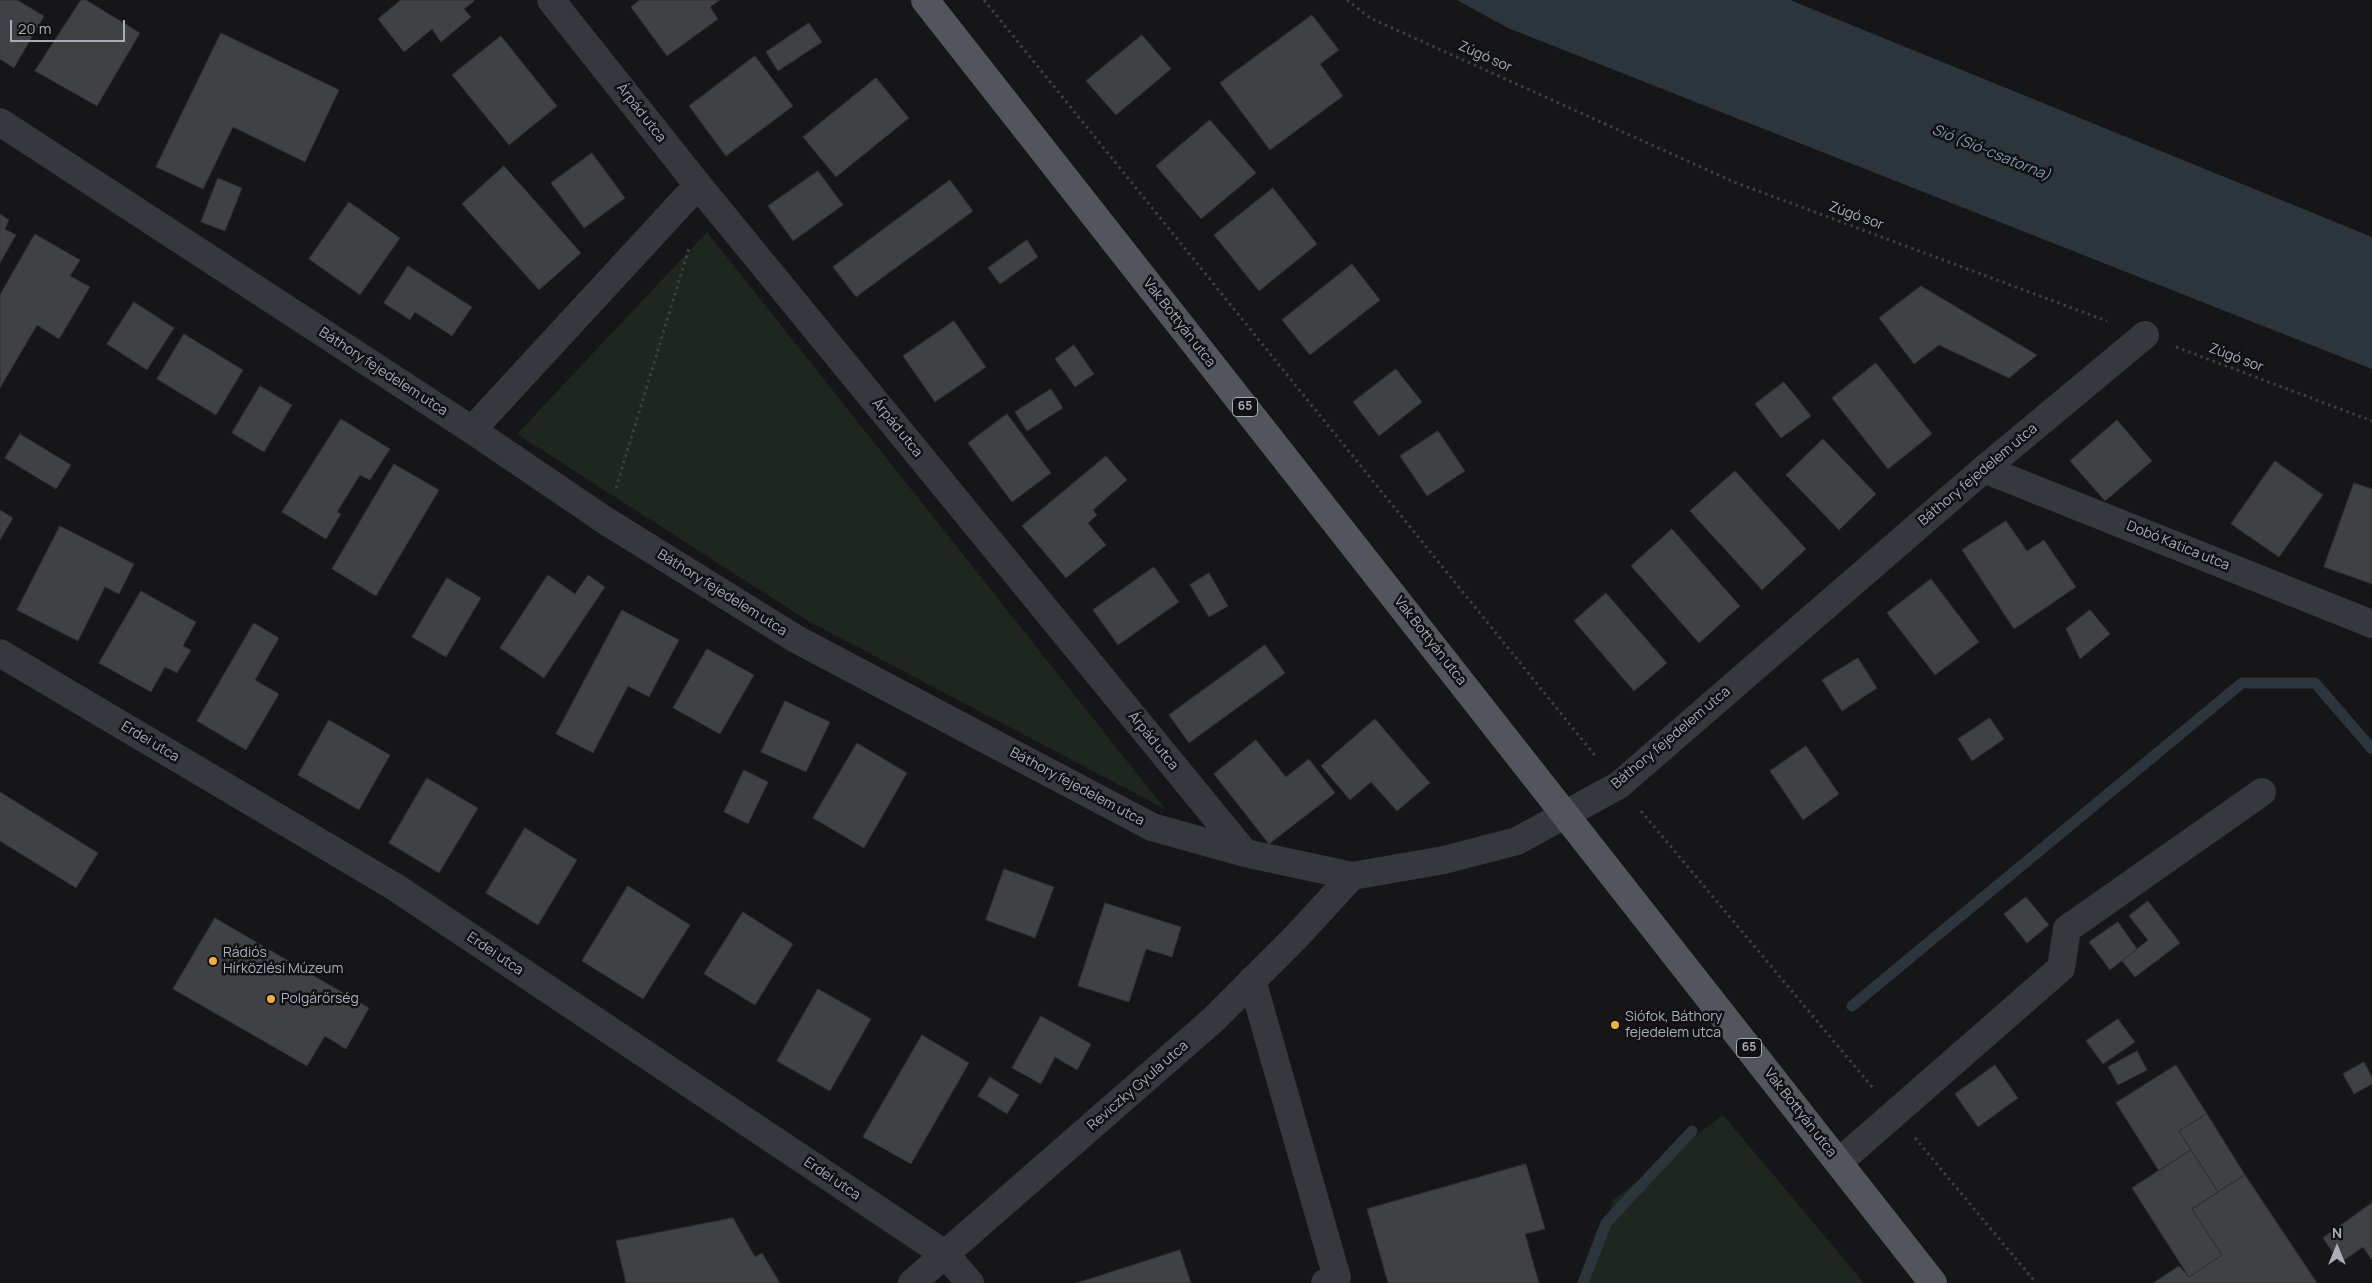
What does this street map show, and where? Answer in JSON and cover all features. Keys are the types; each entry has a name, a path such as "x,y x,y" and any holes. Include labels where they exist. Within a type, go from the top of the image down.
{"main road":[{"name":"Vak Bottyán utca","path":"925,0 1566,813 1933,1283"}],"street":[{"name":"Árpád utca","path":"551,0 707,195 1245,853"},
{"name":"Báthory fejedelem utca","path":"0,122 472,430 606,521 796,639 1152,826 1245,853 1352,876 1444,860 1517,840 1619,784 1984,469 2145,335"},
{"path":"472,430 707,195"},
{"name":"Dobó Katica utca","path":"1984,469 2372,624"},
{"name":"Erdei utca","path":"0,653 395,887 946,1255 970,1283"},
{"path":"1838,1162 2061,968 2067,929 2262,792"},
{"name":"Reviczky Gyula utca","path":"912,1283 1206,1026 1352,876"},
{"path":"1252,980 1337,1278 1325,1283"}],"path":[{"path":"984,0 1619,784 2036,1283"},
{"name":"Zúgó sor","path":"1347,0 1370,18 1734,182 2372,421"},
{"path":"606,521 707,195"}],"shaded area":[{"path":"707,232 1165,809 808,621 517,434"},
{"path":"1723,1115 1864,1283 1586,1283 1613,1200"}],"water":[{"name":"Sió (Sió-csatorna)","path":"1457,0 1790,0 2372,237 2372,369 1508,28"}],"building":[{"path":"0,0 17,0 44,16 14,68 0,59"},
{"path":"81,0 86,0 140,33 97,106 35,71"},
{"path":"401,0 474,1 464,9 471,17 441,42 432,29 404,52 378,19"},
{"path":"640,0 720,0 710,7 718,19 667,56 631,7"},
{"path":"1312,15 1339,50 1320,64 1343,96 1270,150 1220,83"},
{"path":"809,23 822,42 778,71 766,52"},
{"path":"221,33 339,90 305,162 233,127 203,189 156,167"},
{"path":"1142,35 1171,69 1116,115 1086,81"},
{"path":"501,36 557,106 509,145 452,75"},
{"path":"755,56 793,106 726,156 689,106"},
{"path":"876,78 909,118 836,177 803,137"},
{"path":"1210,120 1256,173 1201,219 1156,166"},
{"path":"592,153 625,198 584,228 551,183"},
{"path":"504,166 581,253 539,290 462,204"},
{"path":"818,171 843,205 793,241 768,206"},
{"path":"218,178 242,188 225,231 201,222"},
{"path":"950,180 973,211 856,297 833,267"},
{"path":"1273,188 1317,244 1259,291 1214,235"},
{"path":"349,202 400,238 360,295 309,259"},
{"path":"0,214 9,220 5,229 16,235 0,263"},
{"path":"35,234 80,260 70,276 90,287 59,339 37,325 0,388 0,295"},
{"path":"1027,240 1038,257 1000,284 988,268"},
{"path":"1352,264 1380,300 1310,355 1282,320"},
{"path":"408,266 472,307 452,336 415,312 410,320 384,303"},
{"path":"1921,286 2037,355 2009,378 1939,345 1914,364 1879,318"},
{"path":"134,302 174,328 147,370 107,344"},
{"path":"954,321 986,367 935,402 903,356"},
{"path":"184,334 243,370 216,415 157,379"},
{"path":"1074,345 1094,374 1075,387 1055,359"},
{"path":"1876,363 1932,434 1888,469 1832,398"},
{"path":"1396,369 1422,402 1379,436 1353,402"},
{"path":"1784,382 1811,416 1781,438 1755,404"},
{"path":"260,386 292,405 264,452 232,433"},
{"path":"1051,389 1063,408 1027,431 1015,412"},
{"path":"1007,414 1051,473 1012,502 968,443"},
{"path":"341,419 390,449 370,480 360,475 337,512 341,514 326,539 282,512"},
{"path":"2117,420 2152,461 2105,501 2070,461"},
{"path":"1438,431 1465,471 1427,496 1400,456"},
{"path":"20,434 71,465 56,489 5,458"},
{"path":"1823,439 1876,494 1839,530 1786,475"},
{"path":"1106,456 1127,480 1093,510 1097,515 1088,523 1106,545 1066,578 1022,526"},
{"path":"2275,461 2323,495 2279,557 2231,524"},
{"path":"394,464 439,490 376,596 332,569"},
{"path":"1735,471 1806,549 1762,590 1690,511"},
{"path":"2354,483 2372,489 2372,584 2324,567"},
{"path":"0,510 13,518 0,540"},
{"path":"2006,521 2027,551 2044,540 2076,587 2014,629 1962,550"},
{"path":"60,526 134,564 119,594 105,587 78,641 17,610"},
{"path":"1672,529 1740,606 1699,643 1631,566"},
{"path":"1154,567 1179,602 1118,645 1093,610"},
{"path":"1209,573 1228,606 1209,617 1190,585"},
{"path":"548,575 575,594 588,575 605,587 544,678 500,648"},
{"path":"447,578 481,598 446,657 412,637"},
{"path":"1931,579 1979,642 1935,675 1887,613"},
{"path":"141,591 196,622 183,646 191,650 177,673 165,667 151,692 99,663"},
{"path":"1606,593 1667,663 1634,691 1574,621"},
{"path":"622,610 679,640 649,697 628,686 593,753 556,734"},
{"path":"2090,610 2110,634 2080,659 2066,629"},
{"path":"254,623 279,638 255,680 279,694 246,750 197,721"},
{"path":"1265,645 1285,673 1189,743 1169,715"},
{"path":"707,649 754,675 720,734 673,708"},
{"path":"1858,658 1877,688 1842,711 1822,680"},
{"path":"785,701 830,722 806,772 761,752"},
{"path":"1990,718 2004,739 1972,761 1958,739"},
{"path":"1375,719 1430,783 1397,811 1371,782 1350,800 1321,766"},
{"path":"329,720 390,755 359,810 298,775"},
{"path":"1256,740 1286,777 1309,759 1335,793 1269,844 1214,774"},
{"path":"857,743 907,773 864,848 813,818"},
{"path":"1806,746 1839,794 1803,820 1770,771"},
{"path":"744,770 768,782 748,824 724,812"},
{"path":"427,778 478,808 439,873 389,843"},
{"path":"0,792 98,853 76,888 0,841"},
{"path":"525,828 577,860 538,925 486,893"},
{"path":"1004,869 1054,887 1035,938 986,920"},
{"path":"628,886 690,925 643,999 582,961"},
{"path":"2026,897 2049,925 2027,943 2004,914"},
{"path":"2148,901 2180,943 2135,977 2122,961 2148,940 2129,916"},
{"path":"1105,903 1181,927 1172,957 1146,949 1129,1002 1078,986"},
{"path":"743,912 793,944 755,1005 704,974"},
{"name":"Polgárőrség","path":"215,918 369,1008 346,1049 325,1036 307,1066 173,989"},
{"path":"2118,922 2137,949 2110,970 2089,942"},
{"path":"818,989 871,1019 830,1091 777,1061"},
{"path":"1041,1016 1091,1044 1077,1070 1055,1057 1041,1084 1012,1068"},
{"path":"2118,1019 2135,1042 2103,1064 2086,1041"},
{"path":"922,1035 969,1063 911,1164 863,1137"},
{"path":"2137,1051 2147,1070 2118,1085 2108,1067"},
{"path":"2364,1062 2372,1077 2372,1084 2354,1094 2343,1074"},
{"path":"1995,1065 2018,1098 1978,1127 1955,1094"},
{"path":"2176,1065 2207,1114 2179,1131 2191,1150 2159,1171 2116,1103"},
{"path":"990,1077 1019,1095 1007,1114 978,1096"},
{"path":"2207,1114 2245,1175 2218,1192 2179,1131"},
{"path":"2191,1150 2218,1192 2192,1209 2222,1255 2189,1277 2132,1188"},
{"path":"1526,1164 1545,1229 1525,1234 1539,1283 1388,1283 1367,1209"},
{"path":"2245,1175 2317,1283 2153,1283 2179,1266 2189,1277 2222,1255 2192,1209"},
{"path":"2372,1203 2372,1260 2363,1247 2340,1263 2323,1238"},
{"path":"733,1218 755,1257 762,1253 780,1283 626,1283 616,1241"},
{"path":"1180,1250 1191,1283 1077,1283"}],"waterway":[{"path":"1852,1006 2242,683 2315,683 2372,749"},
{"path":"1583,1283 1606,1223 1692,1131"}],"place":[{"name":"Rádiós Hírközlési Múzeum","path":"213,961"},
{"name":"Polgárőrség","path":"271,999"},
{"name":"Siófok, Báthory fejedelem utca","path":"1615,1025"}]}
